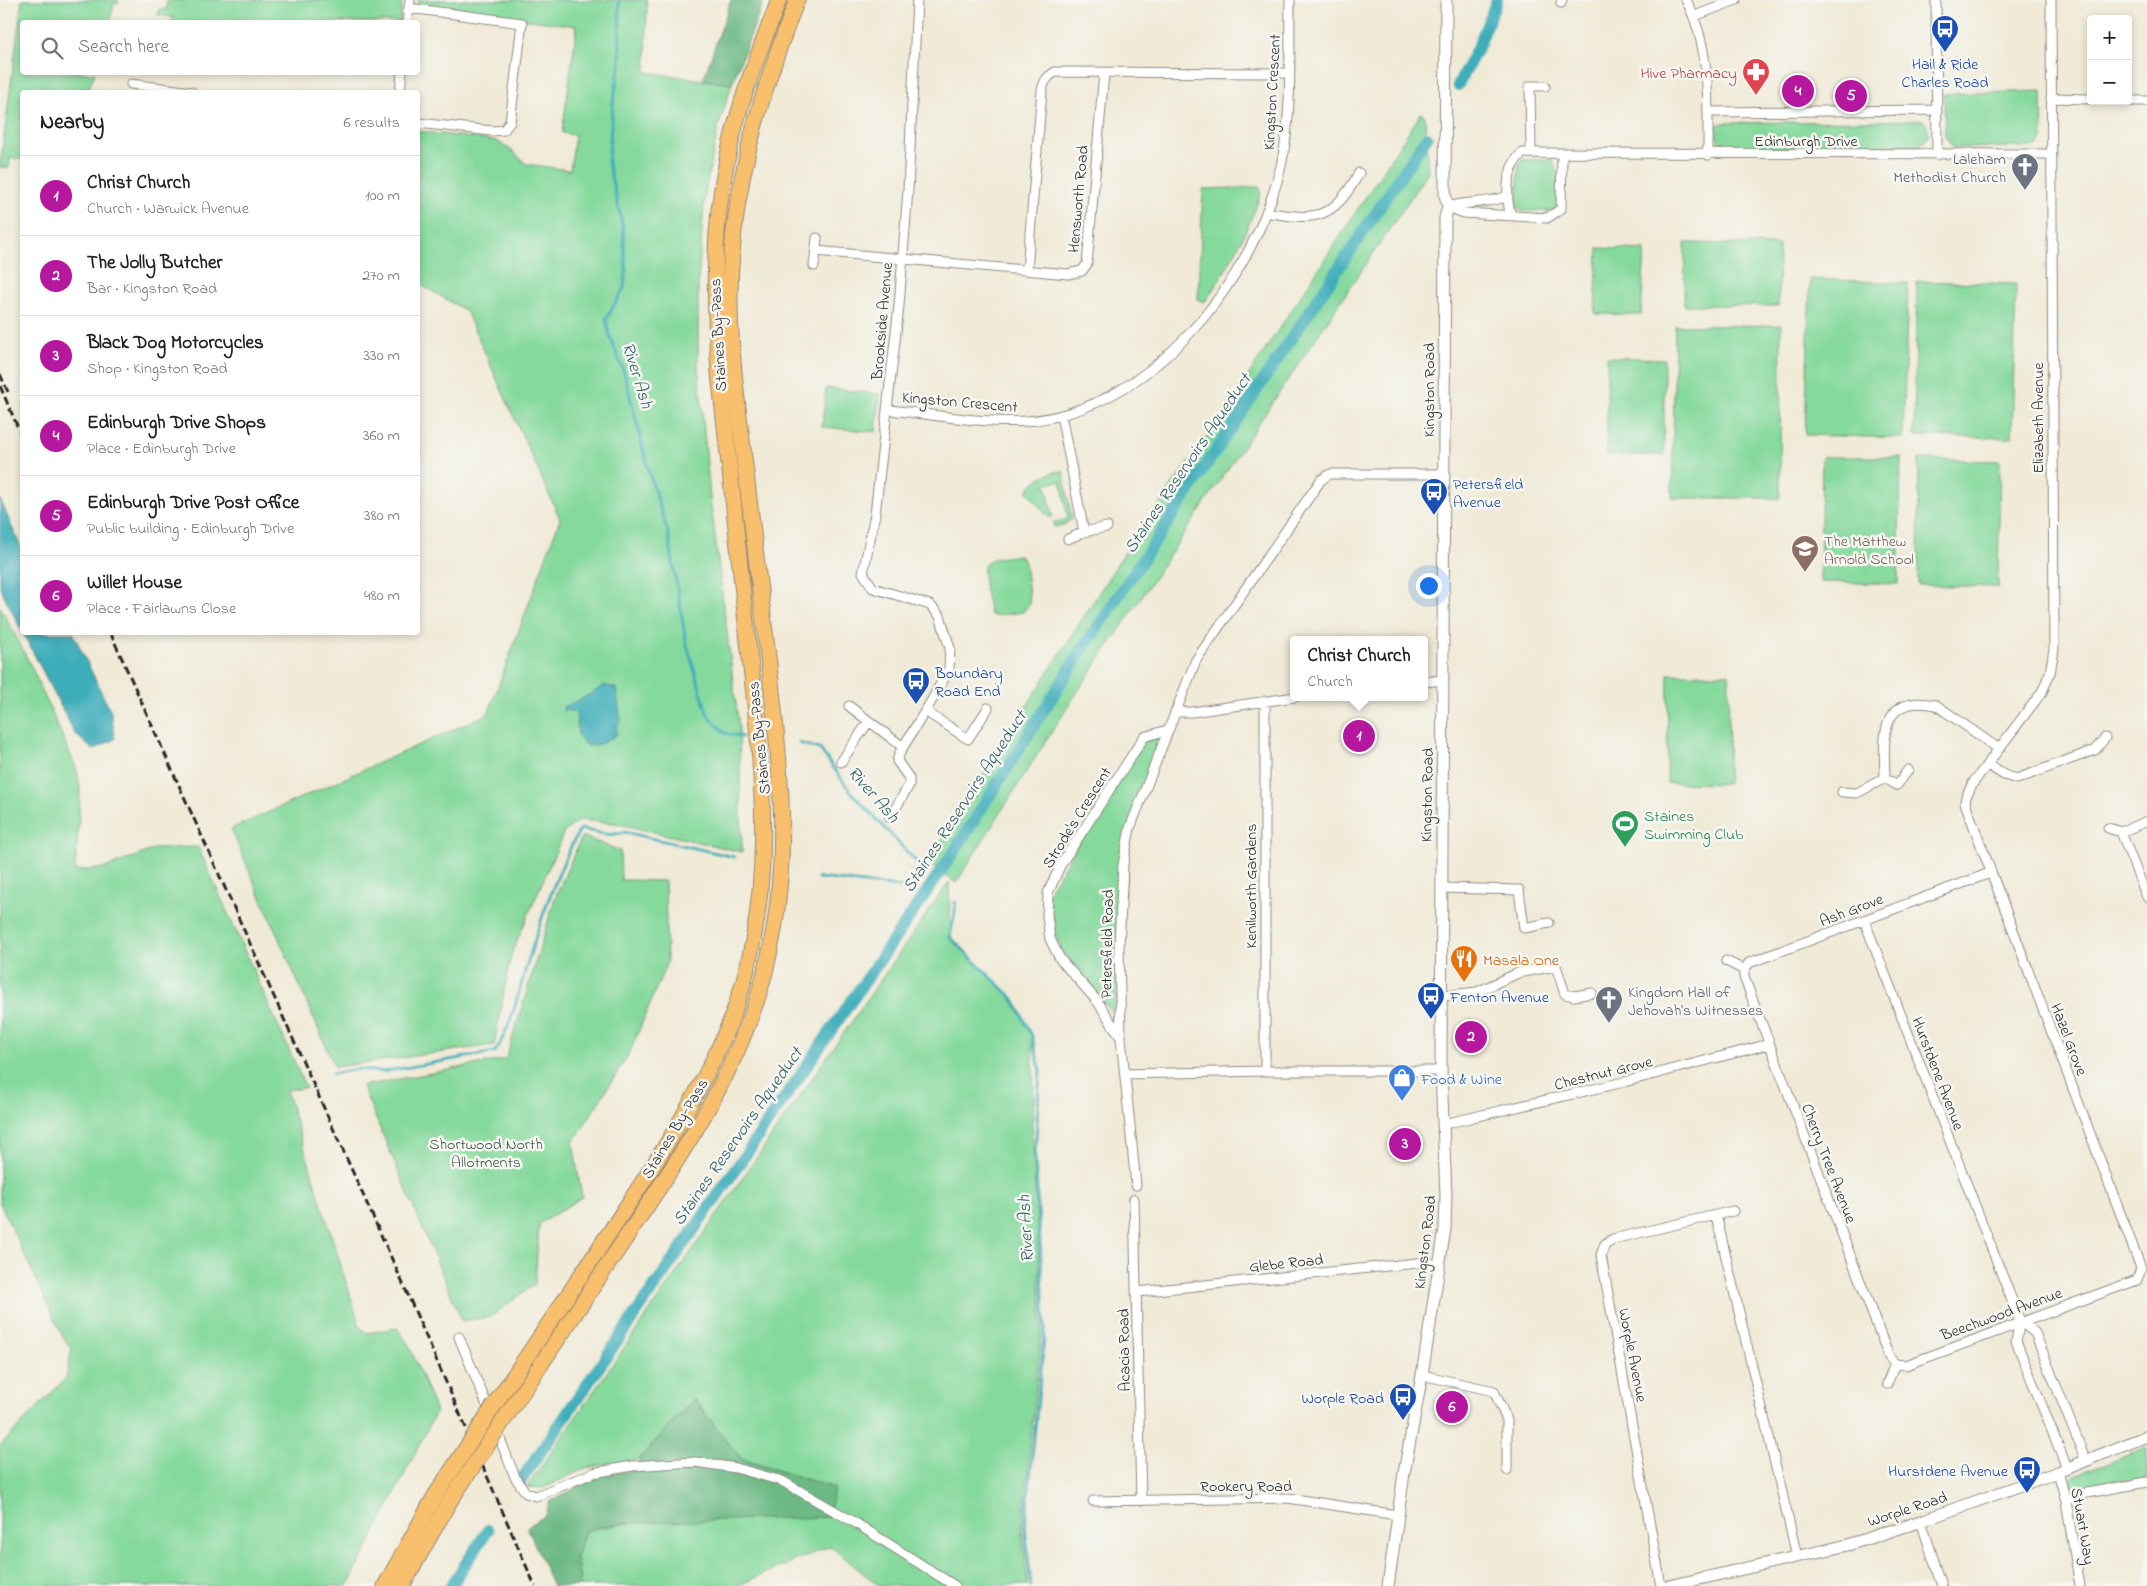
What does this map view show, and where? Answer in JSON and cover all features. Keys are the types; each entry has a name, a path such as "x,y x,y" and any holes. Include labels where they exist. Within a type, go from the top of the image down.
{"highway":[{"name":"Staines By-Pass","path":"385,1586 434,1496 650,1172 692,1101 728,1026 743,980 754,933 763,856 761,767 719,373 715,319 715,261 726,160 743,97 779,0"},
{"name":"Staines By-Pass","path":"402,1586 448,1504 710,1107 732,1065 757,999 767,964 779,898 782,808 775,717 735,374 730,300 735,214 745,159 757,110 797,0"}],"street":[{"name":"Brookside Avenue","path":"917,0 902,259 888,410 875,514 863,573 873,588 930,605 940,616 950,648 949,669 926,711"},
{"name":"Kingston Crescent","path":"888,410 1011,421 1061,415 1099,402 1128,387 1154,368 1187,336 1206,316 1236,270 1256,235 1266,212 1284,148 1289,73 1290,0"},
{"name":"Kingston Road","path":"1388,1586 1397,1515 1422,1375 1446,1212 1441,1071 1441,888 1445,218 1448,207 1445,195 1446,0"},
{"path":"1686,0 1695,16 1706,65 1708,154"},
{"path":"1695,16 1736,0"},
{"path":"1936,0 1937,156"},
{"name":"Elizabeth Avenue","path":"1966,808 1968,792 2042,692 2050,673 2054,649 2050,154 2051,0"},
{"path":"407,20 409,4 522,23 510,122 504,130 492,131 420,123"},
{"path":"1027,270 1044,82 1055,72 1289,73"},
{"name":"Hensworth Road","path":"816,251 1076,274 1082,271 1087,264 1104,73"},
{"path":"400,90 402,75"},
{"path":"131,84 177,90"},
{"path":"1531,153 1530,86 1545,86"},
{"path":"2051,98 2087,100"},
{"path":"2132,101 2147,101"},
{"path":"1708,112 1936,110"},
{"path":"1448,207 1464,213 1547,218 1561,209 1562,154 1523,153 1516,158 1509,175 1508,196 1511,215"},
{"name":"Edinburgh Drive","path":"1562,154 1937,156 2050,154"},
{"path":"1266,212 1304,216 1320,215 1345,198 1359,173"},
{"path":"1448,207 1465,202 1494,202 1508,196"},
{"path":"814,266 817,238"},
{"path":"1061,415 1084,532"},
{"path":"1290,698 1192,712 1175,712 1196,660 1321,480 1330,474 1444,474"},
{"path":"1068,539 1084,532 1107,527"},
{"path":"1428,682 1443,680"},
{"name":"Kenilworth Gardens","path":"1265,701 1265,1071"},
{"path":"1885,778 1884,734 1886,725 1892,715 1912,704 1936,705 2000,749"},
{"path":"850,706 903,747"},
{"path":"890,818 909,786 909,778 897,762 903,747 926,711 968,739 988,708"},
{"name":"Petersfield Road","path":"1136,1185 1121,1038 1119,946 1123,865 1130,828 1175,712"},
{"path":"841,762 869,721"},
{"name":"Strode's Crescent","path":"1121,1038 1098,1002 1060,959 1050,939 1047,915 1048,892 1061,864 1144,736 1167,730"},
{"path":"1988,765 2004,775 2016,779 2095,750 2105,738"},
{"path":"1885,778 1897,785 1908,770"},
{"path":"1842,792 1857,793 1885,778"},
{"name":"Hazel Grove","path":"1966,808 2139,1258 2141,1268 2137,1280"},
{"path":"2108,828 2121,832 2147,821"},
{"path":"2121,832 2147,897"},
{"name":"Ash Grove","path":"1744,970 1749,963 1990,873"},
{"path":"1441,888 1519,890 1524,928 1549,923"},
{"name":"Hurstdene Avenue","path":"1864,920 2020,1321 2035,1333 2086,1461"},
{"path":"1726,961 1744,970"},
{"path":"1442,996 1477,992 1518,973 1556,966 1565,994 1574,996 1592,993"},
{"name":"Cherry Tree Avenue","path":"1744,970 1744,977 1769,1044 1886,1348 1895,1364"},
{"name":"Chestnut Grove","path":"1444,1124 1624,1082 1769,1044"},
{"path":"1125,1074 1265,1071 1441,1071"},
{"name":"Acacia Road","path":"1134,1199 1141,1500"},
{"name":"Worple Avenue","path":"1661,1586 1600,1255 1605,1244 1613,1239 1733,1211"},
{"path":"1716,1215 1797,1556"},
{"name":"Glebe Road","path":"1137,1292 1427,1262 1438,1266"},
{"name":"Beechwood Avenue","path":"1895,1364 1906,1365 2020,1321 2137,1280"},
{"name":"Hurstdene Avenue","path":"2020,1321 2016,1341 2063,1470"},
{"path":"459,1337 515,1476 526,1493 536,1496 593,1473 632,1466 695,1462 736,1468 782,1481 854,1522 956,1586"},
{"path":"1886,1384 1895,1364"},
{"path":"1422,1375 1494,1391 1507,1420 1507,1470"},
{"name":"Worple Road","path":"1669,1586 1686,1584 1848,1545 1922,1522 2063,1470 2147,1436"},
{"name":"Stuart Way","path":"2063,1470 2066,1501 2080,1586"},
{"path":"2066,1501 2076,1496 2147,1482"},
{"name":"Rookery Road","path":"1093,1501 1288,1498 1397,1515"},
{"path":"1922,1522 1942,1586"}],"green space":[{"path":"22,0 118,0 118,3 114,3 110,20 20,20 20,75 94,75 88,90 20,90 20,159 10,158 9,168 0,167"},
{"path":"167,0 402,0 400,20 172,20 173,17 158,15 159,9 166,10"},
{"path":"418,0 647,0 646,72 732,84 719,124 705,192 698,283 698,364 710,497 739,728 742,852 614,823 579,820 564,832 511,955 494,1045 335,1067 231,829 488,714 560,519 466,311 420,284 420,131 497,141 515,153 526,164 570,170 575,135 562,133 577,26 418,6"},
{"path":"731,0 764,0 732,84 703,80"},
{"path":"2042,91 2043,137 2037,147 1953,148 1945,135 1944,94"},
{"path":"1421,113 1425,116 1428,172 1068,706 956,883 927,863 1123,555 1223,414"},
{"path":"1923,120 1928,129 1927,137 1922,144 1913,148 1727,148 1719,142 1716,126 1722,123"},
{"path":"1551,159 1559,185 1559,199 1555,211 1522,211 1517,206 1519,164 1522,160"},
{"path":"1259,187 1261,192 1256,207 1237,249 1205,302 1198,300 1203,189"},
{"path":"1685,243 1779,245 1778,306 1684,305"},
{"path":"1598,248 1645,250 1641,315 1595,314"},
{"path":"1810,279 1908,283 1903,438 1805,435"},
{"path":"1917,281 2016,284 2012,438 1914,436"},
{"path":"1781,325 1780,498 1672,498 1675,326"},
{"path":"1607,357 1664,359 1664,455 1607,455"},
{"path":"826,388 880,394 876,432 822,427"},
{"path":"1822,457 1901,457 1898,584 1820,582"},
{"path":"1919,459 2000,461 1998,587 1918,585"},
{"path":"1063,471 1072,519 1064,525 1054,527 1054,522 1068,519 1061,481 1046,484 1053,517 1048,517 1027,491 1034,482 1042,477"},
{"path":"1019,555 1025,562 1030,603 1023,612 993,616 990,614 984,586 984,566 987,562 994,559"},
{"path":"0,606 31,666 76,767 80,787 75,871 105,868 157,848 198,847 306,1088 286,1090 360,1327 366,1333 397,1328 409,1345 436,1412 348,1586 0,1586 0,1446 66,1378 72,1348 64,1339 0,1203"},
{"path":"1668,674 1729,674 1728,784 1667,783"},
{"path":"1167,730 1130,828 1115,1008 1112,1012 1063,954 1055,935 1048,893 1144,737"},
{"name":"Shortwood North Allotments","path":"582,836 620,851 621,880 665,881 667,962 630,1052 573,1143 582,1197 539,1224 535,1284 490,1317 462,1321 362,1086 506,1059 556,895"},
{"path":"949,882 951,936 1009,994 1032,1036 1034,1098 1032,1125 1042,1328 1022,1527 1028,1585 879,1586 830,1546 736,1586 581,1586 576,1557 586,1530 834,1488 741,1459 694,1399 639,1459 586,1468 543,1488 527,1487"},
{"path":"694,1399 741,1459 834,1488 828,1517 626,1523 586,1530 576,1557 581,1586 553,1586 527,1527 546,1515 549,1502 598,1476 638,1469 639,1459"},
{"path":"2147,1448 2147,1480 2077,1492 2071,1486 2072,1477"}],"water":[{"path":"0,499 20,545 20,628 0,587"},
{"path":"24,635 74,635 111,712 115,739 93,750 75,734"},
{"path":"603,685 616,688 621,721 617,725 616,735 602,744 586,746 578,736 576,712 563,710 564,706 596,691"}],"waterway":[{"name":"River Ash","path":"619,0 620,65 613,102 608,163 623,227 626,272 624,288 606,319 609,334 624,372 650,476 668,532 686,642 708,716 725,733 742,737"},
{"name":"Staines Reservoirs Aqueduct","path":"1458,85 1479,45 1497,0"},
{"name":"Staines Reservoirs Aqueduct","path":"522,1479 950,858 1080,653 1427,137"},
{"name":"River Ash","path":"799,743 820,749 850,791 924,870"},
{"path":"332,1074 358,1069 381,1072 495,1052 512,1016 552,890 580,829 610,835 624,832 734,857"},
{"path":"818,878 900,887 910,883 923,869"},
{"name":"River Ash","path":"955,902 950,938 1014,999 1032,1036 1040,1069 1035,1156 1045,1329 1025,1526 1031,1586"},
{"name":"Staines Reservoirs Aqueduct","path":"451,1586 488,1530"}],"railway":[{"path":"0,374 8,392"},
{"path":"0,386 20,432"},
{"path":"111,635 404,1286 535,1586"}],"place":[{"name":"Hail & Ride Charles Road","path":"1945,53"},
{"name":"Edinburgh Drive Shops","path":"1798,91"},
{"name":"Hive Pharmacy","path":"1756,96"},
{"name":"Edinburgh Drive Post Office","path":"1851,96"},
{"name":"Laleham Methodist Church","path":"2025,191"},
{"name":"Petersfield Avenue","path":"1434,516"},
{"name":"The Matthew Arnold School","path":"1805,573"},
{"name":"Boundary Road End","path":"916,705"},
{"name":"Christ Church","path":"1359,736"},
{"name":"Staines Swimming Club","path":"1625,848"},
{"name":"Masala One","path":"1464,983"},
{"name":"Fenton Avenue","path":"1431,1020"},
{"name":"Kingdom Hall of Jehovah's Witnesses","path":"1609,1024"},
{"name":"The Jolly Butcher","path":"1471,1037"},
{"name":"Food & Wine","path":"1402,1102"},
{"name":"Black Dog Motorcycles","path":"1405,1144"},
{"name":"Willet House","path":"1452,1407"},
{"name":"Worple Road","path":"1403,1421"},
{"name":"Hurstdene Avenue","path":"2027,1494"}]}
